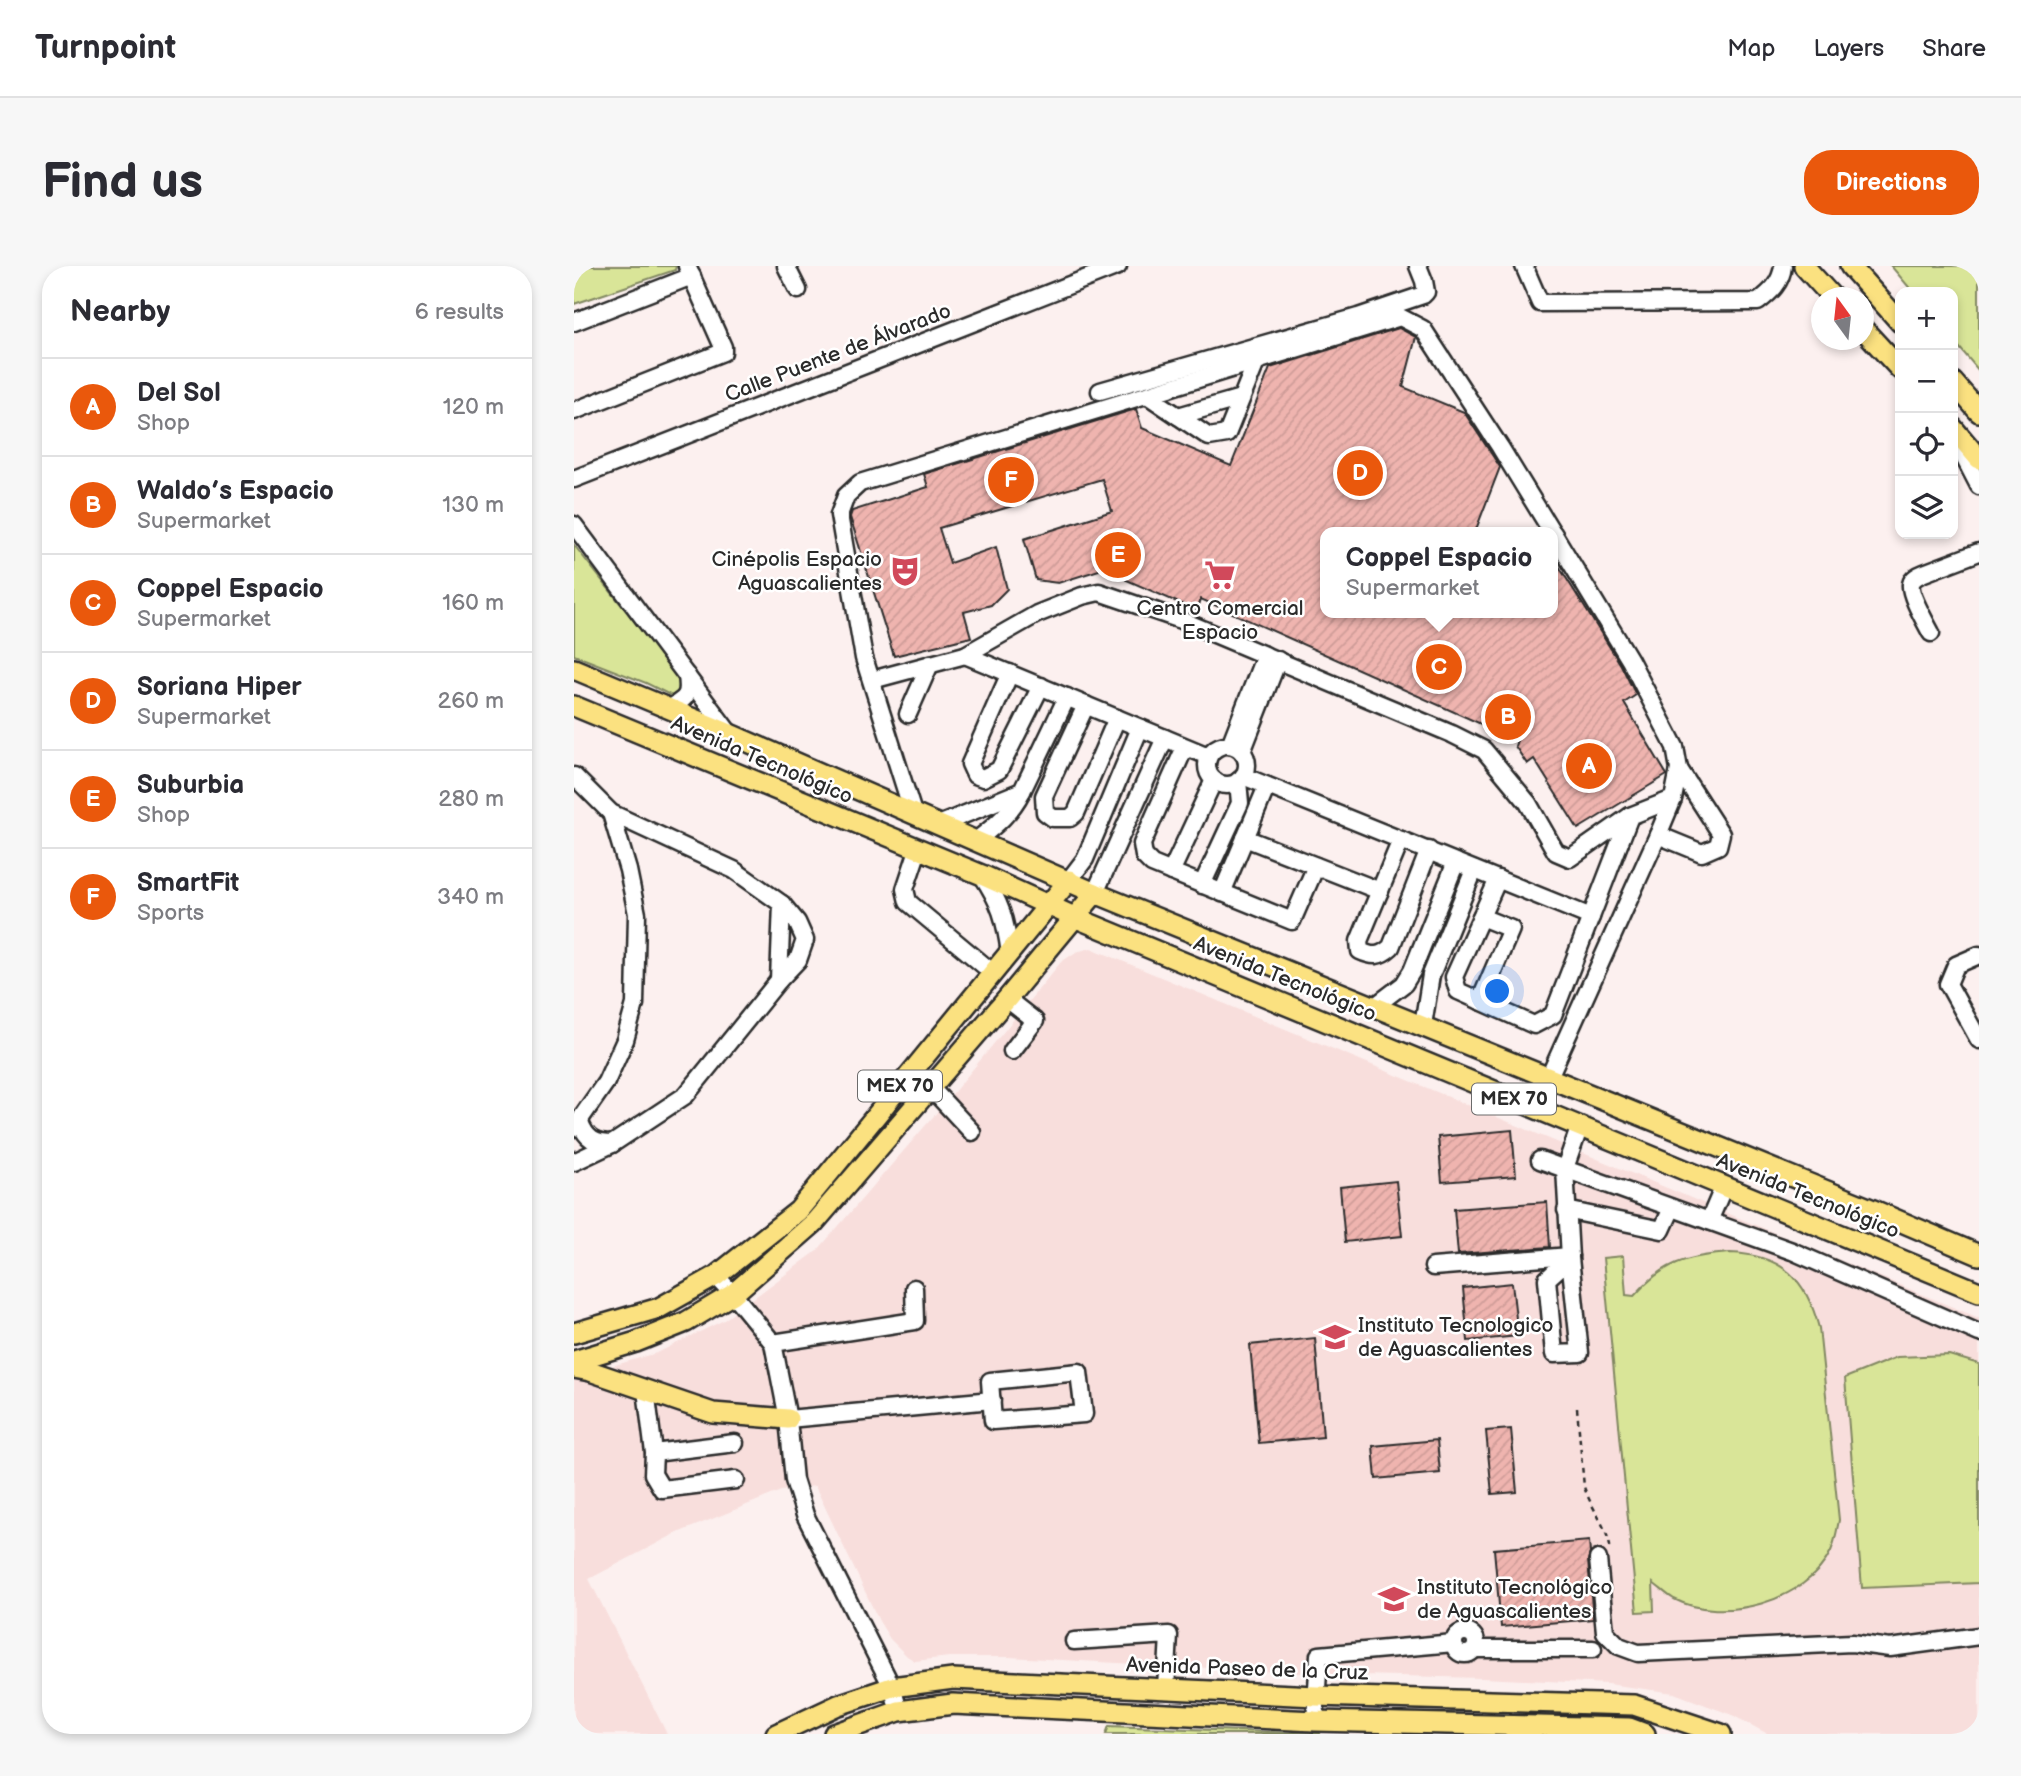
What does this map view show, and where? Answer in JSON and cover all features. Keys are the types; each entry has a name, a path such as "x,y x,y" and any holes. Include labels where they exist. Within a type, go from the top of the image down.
{"main road":[{"path":"1804,266 1823,287"},
{"path":"1850,266 1895,316"},
{"path":"1874,341 1895,364"},
{"path":"1958,388 1979,412"},
{"path":"1958,434 1979,459"},
{"name":"Avenida Tecnológico","path":"574,669 941,824 1095,893 1423,1025 1979,1255"},
{"name":"Avenida Tecnológico","path":"574,706 982,875 1074,917 1979,1292"},
{"name":"MEX 70","path":"574,1334 659,1308 716,1276 798,1211 1069,880"},
{"name":"MEX 70","path":"574,1361 636,1342 686,1322 733,1294 814,1223 1095,893"},
{"path":"574,1368 713,1413 788,1419"},
{"name":"Avenida Paseo de la Cruz","path":"776,1734 838,1705 892,1687 953,1679 1316,1696 1634,1705 1721,1734"},
{"path":"834,1734 899,1711 953,1704 1489,1730 1629,1728 1646,1734"}],"street":[{"path":"786,266 798,290"},
{"name":"Calle Puente de Álvarado","path":"574,479 1118,266"},
{"path":"1100,391 1358,317 1426,292 1418,266"},
{"path":"1524,266 1540,303 1554,303 1758,302 1773,290 1782,276 1783,266"},
{"path":"574,322 690,271 723,346 723,352 574,411"},
{"path":"913,813 864,658 839,515 846,496 860,483 1400,317 1423,330 1549,527"},
{"path":"1147,395 1209,437 1227,434 1257,360"},
{"path":"1200,378 1210,407"},
{"path":"1178,416 1241,398"},
{"path":"1958,446 1979,486"},
{"name":"Avenida Tecnológico","path":"574,525 730,734"},
{"path":"1549,1077 1658,835 1673,799 1679,769 1675,747 1630,660 1558,541"},
{"path":"1931,633 1912,592 1911,583 1915,577 1979,552"},
{"path":"872,680 965,655 1037,614 1099,592 1181,620 1484,750 1528,803 1556,852 1570,858 1630,816 1673,799"},
{"path":"965,655 1208,757"},
{"path":"1236,748 1271,658"},
{"path":"908,714 930,664"},
{"path":"1010,673 970,764 975,775 983,778 999,770 1041,686"},
{"name":"Avenida Tecnológico","path":"669,709 687,695 687,676"},
{"path":"977,840 1003,820 1014,807 1068,697"},
{"path":"1086,705 1044,796 1045,812 1053,818 1070,818 1076,813 1117,718"},
{"path":"1069,880 1085,859 1140,728"},
{"path":"1095,893 1165,738"},
{"path":"1185,747 1142,844 1144,856 1152,864 1292,921 1317,866"},
{"path":"1236,748 1217,747 1208,757 1207,769 1214,780 1226,785 1241,779 1267,786 1591,917"},
{"path":"1202,885 1240,803 1241,779 1247,764 1236,748"},
{"path":"1658,835 1703,853 1718,846 1721,834 1679,769"},
{"path":"574,776 611,813 734,870 782,904 797,922 805,940 798,960 686,1095 612,1143 574,1161"},
{"path":"1171,872 1214,780"},
{"path":"1222,893 1267,786"},
{"path":"941,824 1022,792"},
{"path":"611,813 628,870 637,914 635,1003 625,1040 606,1082 577,1125 592,1140 600,1144 612,1143"},
{"path":"1498,879 1454,977 1458,992 1534,1025 1553,1015 1630,816"},
{"path":"1098,828 1119,837"},
{"path":"1245,838 1380,891"},
{"path":"1401,839 1359,941 1360,951 1372,956 1384,953 1391,947 1429,850"},
{"path":"918,850 905,889 908,902 993,974"},
{"path":"1375,1006 1404,984 1412,971 1456,862"},
{"path":"1423,1025 1431,975 1474,870"},
{"path":"982,875 1004,916 1010,953"},
{"path":"779,980 782,904"},
{"path":"1479,1001 1511,929 1481,917"},
{"path":"1979,955 1956,965 1948,984 1979,1040"},
{"path":"1007,999 1035,1021 1012,1051"},
{"path":"930,1087 972,1132"},
{"path":"1570,1257 1547,1279 1554,1354 1580,1353 1566,1210 1565,1168 1580,1126"},
{"path":"1541,1160 1793,1251 1979,1333"},
{"path":"1709,1222 1724,1186"},
{"path":"1566,1210 1662,1230 1672,1209"},
{"path":"1433,1268 1570,1257"},
{"path":"716,1276 773,1343 788,1419 794,1480 805,1515 892,1687 899,1711"},
{"path":"773,1343 915,1321 914,1288"},
{"path":"1079,1372 1084,1414 993,1421 992,1401 990,1381 1079,1372"},
{"path":"646,1390 653,1474 662,1489 736,1480"},
{"path":"788,1419 992,1401"},
{"path":"653,1453 734,1443"},
{"path":"1605,1560 1605,1632 1619,1646 1638,1653 1852,1643 1890,1648 1979,1636"},
{"path":"1315,1721 1319,1656 1454,1643 1460,1633 1471,1634 1475,1638 1475,1649 1593,1648"},
{"path":"1074,1641 1169,1635 1166,1689"}],"path":[{"path":"1577,1408 1584,1486 1588,1499 1601,1519 1611,1548 1605,1560"}],"shaded area":[{"name":"Instituto Tecnologico de Aguascalientes","path":"1091,948 1979,1318 1979,1734 1768,1734 1732,1715 1674,1693 1608,1684 1318,1674 1009,1657 949,1657 915,1661 890,1639 879,1621 815,1486 781,1491 675,1534 589,1579 667,1734 574,1734 574,1377 657,1353 724,1320 817,1251 945,1103 1061,962 1076,952"}],"green space":[{"path":"574,266 676,266 675,270 574,304"},
{"path":"1891,266 1979,266 1979,371 1958,346 1958,287 1909,287"},
{"path":"574,545 682,682 681,695 672,696 574,655"},
{"path":"1730,1253 1778,1264 1799,1283 1814,1311 1819,1328 1839,1520 1835,1540 1819,1569 1803,1584 1762,1604 1715,1609 1694,1606 1674,1599 1653,1583 1654,1611 1637,1612 1603,1258 1623,1256 1626,1295 1634,1296 1655,1276 1676,1263 1701,1256"},
{"path":"1949,1355 1979,1364 1979,1583 1862,1588 1845,1378 1897,1357"},
{"path":"1109,1726 1321,1734 1106,1734"}],"building":[{"name":"Centro Comercial Espacio","path":"1399,328 1416,337 1403,387 1464,412 1500,467 1477,527 1320,527 1320,618 1558,618 1558,565 1621,665 1636,695 1624,703 1667,775 1578,829 1534,759 1527,764 1515,746 1517,740 1201,599 1197,611 1102,569 1058,583 1036,580 1024,539 1112,511 1102,479 939,528 950,563 996,547 1007,589 991,605 964,612 971,637 894,656 850,517 852,511 928,487 924,474 1136,409 1142,428 1231,466 1270,368"},
{"path":"1512,1130 1516,1176 1442,1182 1438,1137"},
{"path":"1396,1181 1402,1236 1345,1242 1340,1187"},
{"path":"1547,1202 1550,1247 1458,1254 1454,1209"},
{"path":"1512,1283 1518,1336 1468,1341 1463,1288"},
{"path":"1315,1338 1323,1437 1259,1443 1250,1345"},
{"path":"1511,1429 1517,1492 1492,1494 1486,1431"},
{"path":"1437,1440 1440,1473 1376,1479 1373,1446"},
{"path":"1589,1541 1593,1619 1501,1627 1494,1549"}],"place":[{"name":"Soriana Hiper","path":"1360,473"},
{"name":"SmartFit","path":"1011,480"},
{"name":"Suburbia","path":"1118,555"},
{"name":"Cinépolis Espacio Aguascalientes","path":"905,571"},
{"name":"Centro Comercial Espacio","path":"1220,575"},
{"name":"Coppel Espacio","path":"1439,667"},
{"name":"Waldo’s Espacio","path":"1508,717"},
{"name":"Del Sol","path":"1589,766"},
{"name":"Instituto Tecnologico de Aguascalientes","path":"1335,1337"},
{"name":"Instituto Tecnológico de Aguascalientes","path":"1394,1599"}]}
